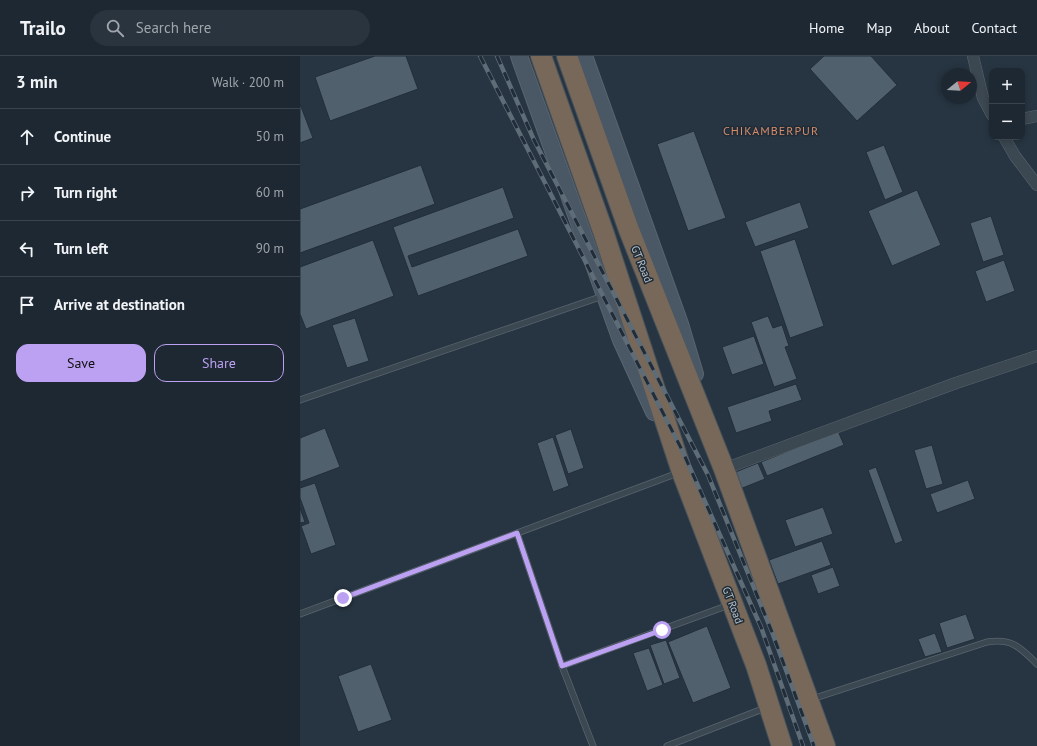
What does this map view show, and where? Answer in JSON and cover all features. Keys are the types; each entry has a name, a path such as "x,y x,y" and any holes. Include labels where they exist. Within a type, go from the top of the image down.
{"highway":[{"name":"GT Road","path":"541,56 556,102 604,234 681,469 756,665 768,707 782,746"},
{"name":"GT Road","path":"567,56 628,230 724,469 825,746"}],"main road":[{"name":"GT Road","path":"519,56 621,340 681,469"},
{"name":"GT Road","path":"584,56 680,324 724,469"}],"street":[{"path":"973,56 983,98 989,109"},
{"path":"1025,118 1037,116"},
{"path":"1006,140 1014,156 1037,185"},
{"path":"724,469 956,383 1037,356"}],"lane":[{"path":"300,400 605,295"},
{"path":"300,614 517,533 681,469"},
{"path":"517,533 562,666 593,746"},
{"path":"562,666 733,604"},
{"path":"808,700 986,642 999,640 1020,647 1037,664"},
{"path":"667,746 768,707"}],"building":[{"path":"375,56 406,56 418,89 330,121 315,77"},
{"path":"824,56 871,56 897,85 857,121 810,69"},
{"path":"300,104 313,138 300,143"},
{"path":"694,131 726,218 688,231 657,144"},
{"path":"884,145 903,192 885,200 866,152"},
{"path":"421,165 435,204 300,253 300,209"},
{"path":"503,187 514,218 408,256 412,267 518,229 528,256 418,296 393,227"},
{"path":"917,190 941,245 892,266 868,211"},
{"path":"800,202 809,228 755,247 745,222"},
{"path":"991,216 1004,255 983,262 970,223"},
{"path":"795,239 824,326 790,338 760,251"},
{"path":"373,240 394,296 306,329 300,314 300,267"},
{"path":"1004,260 1015,291 986,302 975,271"},
{"path":"768,316 773,328 782,325 789,346 785,347 797,379 774,387 751,322"},
{"path":"355,318 369,361 347,368 332,325"},
{"path":"754,336 764,364 732,375 722,347"},
{"path":"796,384 802,400 769,411 772,421 736,433 727,407"},
{"path":"325,428 340,467 300,482 300,438"},
{"path":"571,429 584,468 568,474 555,435"},
{"path":"838,431 844,445 767,476 761,462"},
{"path":"553,437 569,486 553,492 537,443"},
{"path":"932,445 943,484 926,489 914,450"},
{"path":"758,463 765,479 740,489 733,473"},
{"path":"876,467 903,541 895,544 868,470"},
{"path":"968,480 975,499 937,513 930,494"},
{"path":"315,483 336,545 311,554 301,526 309,523 300,498 300,488"},
{"path":"823,507 833,534 795,547 785,520"},
{"path":"300,508 305,522 300,523"},
{"path":"822,541 831,565 778,584 769,560"},
{"path":"833,567 840,586 818,594 811,575"},
{"path":"966,614 975,639 947,648 939,623"},
{"path":"707,626 731,688 693,703 668,642"},
{"path":"935,633 942,652 925,657 918,639"},
{"path":"666,640 680,678 664,684 650,645"},
{"path":"649,648 663,685 647,691 633,653"},
{"path":"371,664 392,720 358,732 338,676"}],"railway":[{"path":"480,56 682,450 761,627 803,746"},
{"path":"497,56 534,140 708,475 772,632 814,746"}],"district":[{"name":"CHIKAMBERPUR","path":"771,131"}],"route":[{"path":"343,598 517,533 562,666 662,630"}]}
